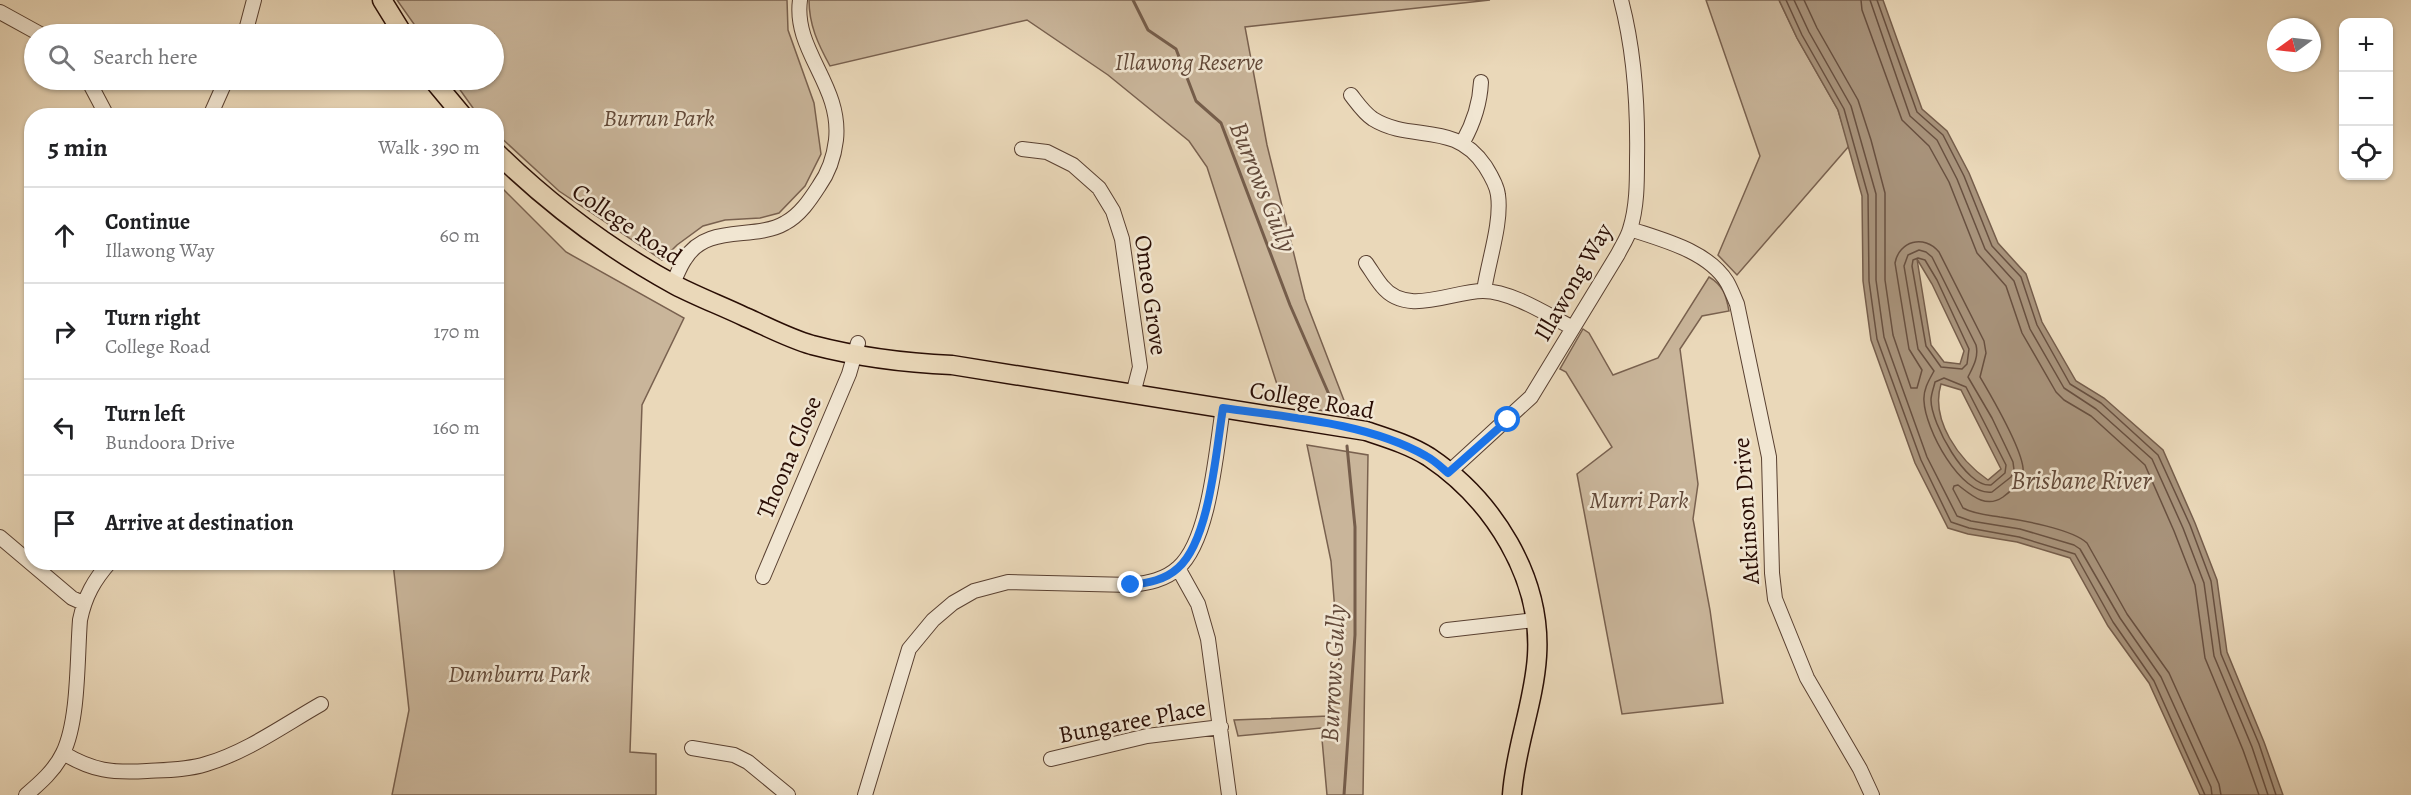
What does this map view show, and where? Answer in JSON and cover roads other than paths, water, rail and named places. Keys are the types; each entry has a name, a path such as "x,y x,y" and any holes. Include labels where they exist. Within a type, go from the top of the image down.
{"main road":[{"path":"382,0 397,24"},
{"path":"441,90 456,108"},
{"name":"College Road","path":"504,160 531,186 574,221 673,284 779,334 812,345 856,349 901,363 952,365 1366,431 1400,443 1428,457 1466,485 1485,507 1505,537 1524,575 1535,620 1537,655 1532,697 1519,748 1512,795"}],"street":[{"path":"248,24 254,0"},
{"path":"673,284 685,258 699,244 714,236 758,233 786,223 810,199 826,176 835,147 837,131 835,107 803,35 799,20 800,0"},
{"name":"Illawong Way","path":"1448,473 1531,397 1618,254 1630,229 1636,196 1638,118 1633,58 1621,0"},
{"path":"0,12 24,25"},
{"path":"1462,142 1469,131 1480,97 1481,82"},
{"path":"93,90 103,108"},
{"path":"214,108 222,90"},
{"path":"1351,95 1373,119 1394,127 1440,135 1462,142 1479,157 1491,175 1498,194 1497,218 1484,291"},
{"name":"Omeo Grove","path":"1022,149 1047,152 1073,165 1099,188 1113,211 1122,239 1140,367 1133,394"},
{"name":"Atkinson Drive","path":"1630,229 1695,253 1727,282 1737,304 1769,457 1772,573 1775,599 1807,678 1860,769 1872,795"},
{"path":"1366,263 1383,288 1399,299 1421,302 1484,291 1505,295 1573,328"},
{"name":"Thoona Close","path":"763,577 849,374 856,349"},
{"path":"865,795 909,648 933,620 953,603 974,591 992,585 1023,581 1139,584 1164,578 1178,568 1196,542 1204,517 1223,408"},
{"path":"0,537 24,557"},
{"path":"1178,568 1202,615 1230,795"},
{"path":"39,570 72,598 83,603"},
{"path":"26,795 50,772 63,753 70,730 83,603 103,570"},
{"path":"1447,630 1535,620"},
{"path":"63,753 96,769 111,772 159,771 204,765 225,758 321,704"},
{"name":"Bungaree Place","path":"1051,759 1147,736 1221,727"},
{"path":"692,748 734,755 748,762 788,795"}],"water":[{"name":"Brisbane River","path":"1779,0 1883,0 1922,109 1947,131 1969,173 1998,243 2026,274 2042,322 2076,381 2104,398 2163,450 2217,580 2227,652 2283,795 2200,795 2149,683 2108,626 2070,558 2017,542 1968,534 1948,528 1915,463 1871,340 1863,281 1862,196 1838,110 1797,38","holes":["1917,259 1932,284 1964,351 1960,364 1944,362 1931,345","1941,384 1961,390 2001,469 1988,480 1967,462 1949,438 1940,411"]}],"waterway":[{"name":"Burrows Gully","path":"1133,0 1148,30 1176,49 1196,101 1221,123 1290,305 1334,406"},
{"name":"Burrows Gully","path":"1344,795 1355,635 1355,527 1347,446"}],"park label":[{"name":"Illawong Reserve","path":"1189,62"},
{"name":"Burrun Park","path":"659,118"},
{"name":"Murri Park","path":"1639,500"},
{"name":"Dumburru Park","path":"519,674"}]}
